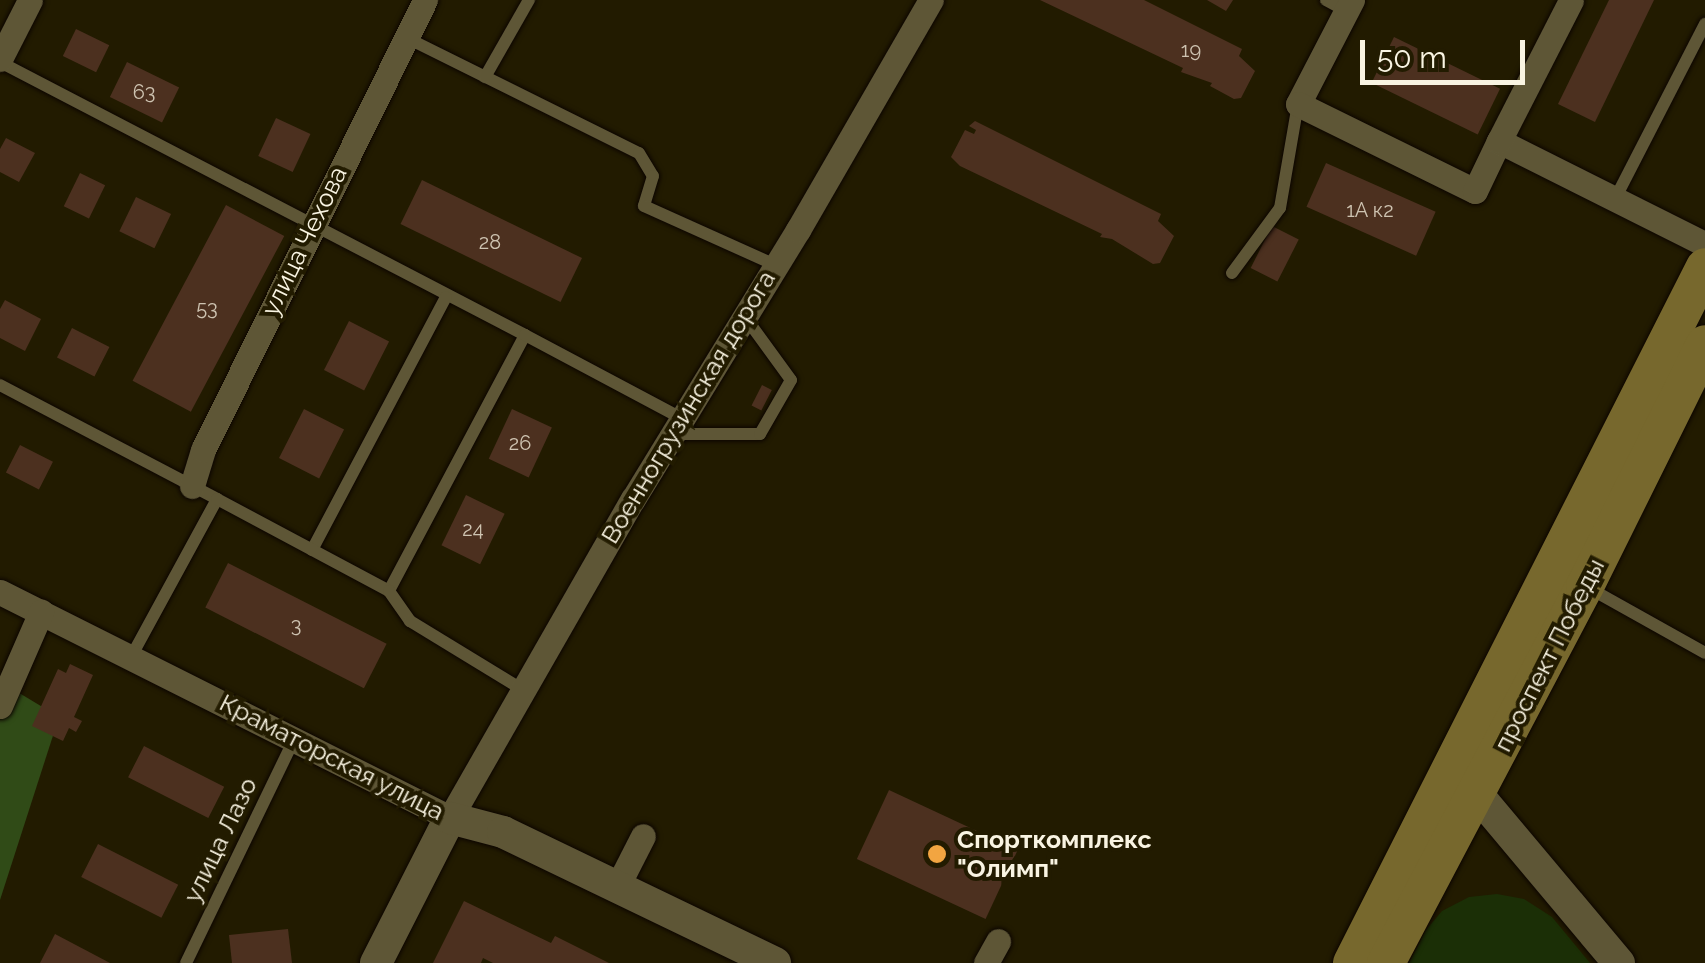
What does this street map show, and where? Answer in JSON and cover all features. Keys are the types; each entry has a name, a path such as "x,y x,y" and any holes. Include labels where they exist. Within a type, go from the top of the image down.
{"main road":[{"path":"1352,963 1460,789 1705,267"},
{"name":"проспект Победы","path":"1386,963 1460,789 1585,586 1705,344"}],"street":[{"path":"0,60 30,0"},
{"name":"улица Чехова","path":"192,486 203,450 425,0"},
{"name":"Военногрузинская дорога","path":"450,818 676,426 773,264 798,230 931,0"},
{"path":"1342,4 1298,104 1475,191 1571,0"},
{"path":"1499,141 1705,244"},
{"name":"Краматорская улица","path":"0,592 450,818 503,832 762,960"},
{"path":"0,706 41,612"},
{"path":"1460,789 1620,963"},
{"path":"376,963 450,818"},
{"path":"617,886 642,836"}],"lane":[{"path":"485,77 529,0"},
{"path":"1615,199 1705,24"},
{"path":"405,38 639,154 653,176 644,206 773,264"},
{"path":"0,60 446,297 525,334 676,426 760,434 792,380 742,314"},
{"path":"1232,274 1280,208 1298,104"},
{"path":"312,550 446,297"},
{"path":"389,591 525,334"},
{"path":"0,385 389,591 410,621 524,690"},
{"path":"132,657 217,499"},
{"path":"1585,586 1705,653"},
{"name":"улица Лазо","path":"186,963 295,737"}],"green space":[{"path":"6,685 59,717 0,900 0,702"},
{"path":"1497,894 1524,899 1552,917 1590,963 1409,963 1426,930 1442,911 1469,897"}],"building":[{"path":"1040,0 1144,0 1242,49 1239,56 1255,71 1241,98 1234,99 1210,86 1212,83 1181,72 1183,68"},
{"path":"1207,0 1233,0 1226,11"},
{"path":"1609,0 1654,0 1595,122 1558,104"},
{"path":"76,29 109,45 96,72 63,56"},
{"path":"1394,37 1500,89 1478,135 1372,83"},
{"path":"127,62 179,87 162,122 110,97"},
{"path":"276,118 310,134 293,172 258,156"},
{"path":"975,121 1161,214 1158,221 1174,236 1160,263 1153,264 1112,239 1100,237 1102,234 960,166 951,157 965,130 974,134 976,130 969,126"},
{"path":"6,138 35,153 19,182 0,172 0,149"},
{"path":"1326,163 1436,212 1416,256 1306,207"},
{"path":"80,173 105,185 89,219 64,206"},
{"path":"422,180 582,258 561,302 401,224"},
{"path":"136,197 171,214 154,248 119,231"},
{"path":"226,205 284,236 191,412 133,381"},
{"path":"1272,226 1299,240 1277,281 1251,268"},
{"path":"5,300 41,319 25,351 0,338 0,309"},
{"path":"349,321 389,341 364,390 324,370"},
{"path":"72,328 109,347 94,376 57,357"},
{"path":"762,385 772,390 761,410 752,405"},
{"path":"304,409 344,429 319,478 279,458"},
{"path":"512,409 552,428 529,477 489,459"},
{"path":"20,445 53,462 39,489 6,473"},
{"path":"466,495 505,514 480,564 441,545"},
{"path":"228,563 387,644 364,688 205,608"},
{"path":"70,664 93,675 74,717 82,721 76,732 69,728 63,741 32,726 58,669 66,673"},
{"path":"144,746 224,787 208,818 128,777"},
{"name":"Спорткомплекс \"Олимп\"","path":"889,790 1018,850 986,919 857,859"},
{"path":"98,844 178,885 161,918 81,877"},
{"path":"464,901 551,943 555,936 609,963 493,963 483,958 481,963 433,963"},
{"path":"288,929 292,963 232,963 229,935"},
{"path":"55,934 110,963 40,963"}],"place":[{"name":"Спорткомплекс \"Олимп\"","path":"937,854"}]}
